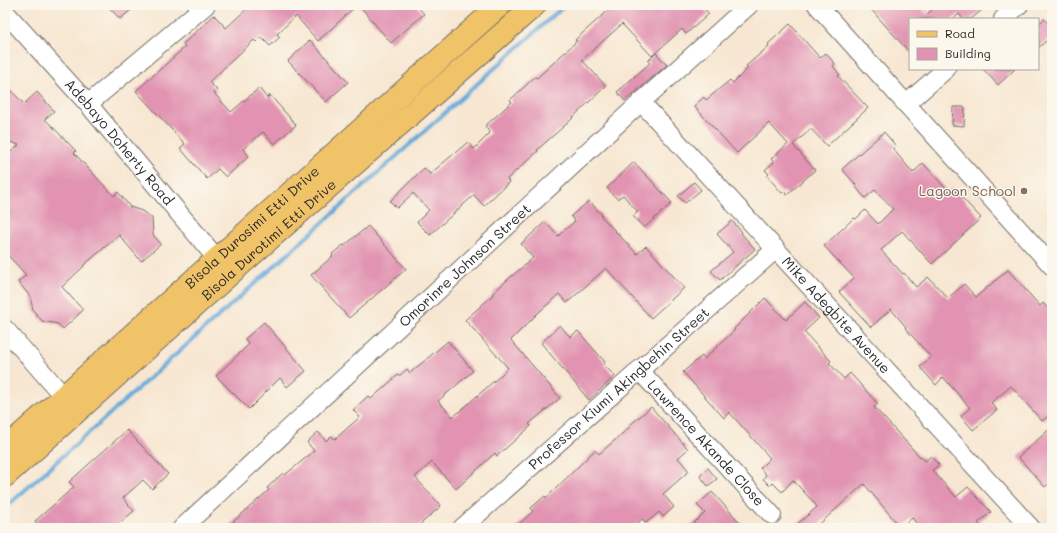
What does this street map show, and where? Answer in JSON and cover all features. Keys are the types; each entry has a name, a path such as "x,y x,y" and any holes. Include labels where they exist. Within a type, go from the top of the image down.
{"main road":[{"name":"Bisola Durosimi Etti Drive","path":"5,450 64,397 224,266 500,5"},
{"name":"Bisola Durotimi Etti Drive","path":"5,476 224,266 535,5"}],"street":[{"path":"88,104 206,5"},
{"name":"Omorinre Johnson Street","path":"182,528 641,102 749,5"},
{"path":"817,5 1052,266"},
{"path":"1004,18 1019,5"},
{"name":"Adebayo Doherty Road","path":"5,12 88,104 224,266"},
{"path":"906,104 945,70"},
{"name":"Mike Adegbite Avenue","path":"641,102 1030,528"},
{"name":"Professor Kiumi Akingbehin Street","path":"462,528 776,249"},
{"path":"5,329 64,397"},
{"name":"Lawrence Akande Close","path":"639,370 772,515"}],"building":[{"path":"107,5 137,5 120,19"},
{"path":"251,5 357,5 318,41 296,16 277,34 280,37 270,46 261,37 256,42 254,40 209,82 217,90 214,93 231,112 259,88 267,98 270,95 296,125 274,144 263,132 243,149 249,156 226,177 218,169 207,179 180,148 185,144 136,91 185,47 183,44 214,15 226,28"},
{"path":"359,5 416,5 424,14 391,43"},
{"path":"614,5 701,5 709,14 686,34 682,29 652,56 622,24 582,60 606,86 507,179 509,182 484,206 474,195 430,235 417,222 429,210 413,193 397,208 390,201 424,168 430,174 468,142 474,149 490,133 485,126 512,102 510,100 535,77 537,78 577,41 575,40"},
{"path":"867,5 919,5 927,14 938,5 988,5 972,18 962,18 959,14 954,18 909,18 909,52"},
{"path":"1044,19 1052,27 1052,36 1039,47 1039,23"},
{"path":"790,24 820,58 826,53 835,64 833,66 840,75 838,76 868,108 827,146 811,129 793,145 815,170 787,195 784,191 782,193 767,176 769,174 765,170 774,162 771,159 788,144 769,123 737,153 694,106 704,97 706,100 730,80 733,83 748,68 746,66 769,46 768,44"},
{"path":"310,40 348,82 326,102 288,61"},
{"path":"656,53 667,65 625,101 617,92 650,63 648,61"},
{"path":"984,70 1014,70 998,85"},
{"path":"5,84 24,104 37,92 54,111 45,119 76,151 74,153 114,196 118,192 130,207 142,211 152,218 153,235 161,244 141,261 119,235 83,266 62,287 83,310 63,329 58,324 42,321 33,310 30,296 18,282 26,275 5,252 5,157 19,145 5,140"},
{"path":"953,107 965,107 964,126 952,125"},
{"path":"884,132 896,146 893,149 913,173 923,163 949,192 953,188 981,218 932,264 902,231 881,250 903,274 904,273 916,287 928,277 948,298 964,284 976,297 1008,270 1040,306 1043,303 1052,313 1052,413 1042,421 1011,386 991,403 997,410 973,430 961,416 970,408 943,377 936,385 920,367 931,357 905,328 906,327 891,309 871,327 839,292 854,278 824,246 854,218 856,219 865,210 878,224 893,209 875,190 865,198 842,169"},
{"path":"634,162 672,203 644,228 633,216 638,212 623,195 617,199 607,188"},
{"path":"694,182 701,190 685,203 678,196"},
{"path":"589,201 637,254 646,246 684,288 651,318 606,268 567,303 559,294 511,340 560,398 529,424 531,426 497,456 495,453 456,489 432,462 415,477 441,506 416,528 226,528 269,490 267,488 283,473 285,475 314,451 307,442 318,432 326,441 331,436 335,439 360,417 353,410 368,396 371,399 407,369 410,373 448,341 473,371 438,401 453,417 501,375 508,368 465,320 533,258 521,244 545,222 558,236 575,221 571,216"},
{"path":"732,221 755,249 720,280 711,271 733,252 717,234"},
{"path":"368,226 406,269 349,318 311,275 333,256 332,254"},
{"path":"765,298 786,320 805,302 819,318 804,332 831,361 829,363 844,379 850,373 878,404 874,407 920,457 921,456 925,461 931,456 939,465 932,470 956,497 968,487 991,512 978,523 983,528 921,528 912,518 901,528 864,484 815,528 793,528 817,507 815,504 793,480 782,492 773,483 770,486 763,479 766,475 760,468 770,458 729,412 724,418 683,372 702,356 704,359 735,330 734,329"},
{"path":"264,322 306,371 287,387 280,378 249,409 216,376 249,344 245,339"},
{"path":"560,325 570,337 578,331 605,362 603,364 615,376 589,400 541,343"},
{"path":"651,407 688,449 678,458 689,471 663,494 674,507 663,517 659,512 646,523 642,519 633,528 515,528 533,511 531,508 545,496 546,498 595,450 599,454"},
{"path":"1052,427 1052,481 1045,487 1018,457"},
{"path":"127,430 168,474 152,489 143,480 123,498 134,511 114,528 41,528 35,521 74,487 69,482"},
{"path":"708,468 717,479 708,486 700,476"},
{"path":"712,492 745,528 688,528 705,513 697,505"}],"waterway":[{"path":"5,508 565,5"}],"place":[{"name":"Lagoon School","path":"1024,191"}]}
